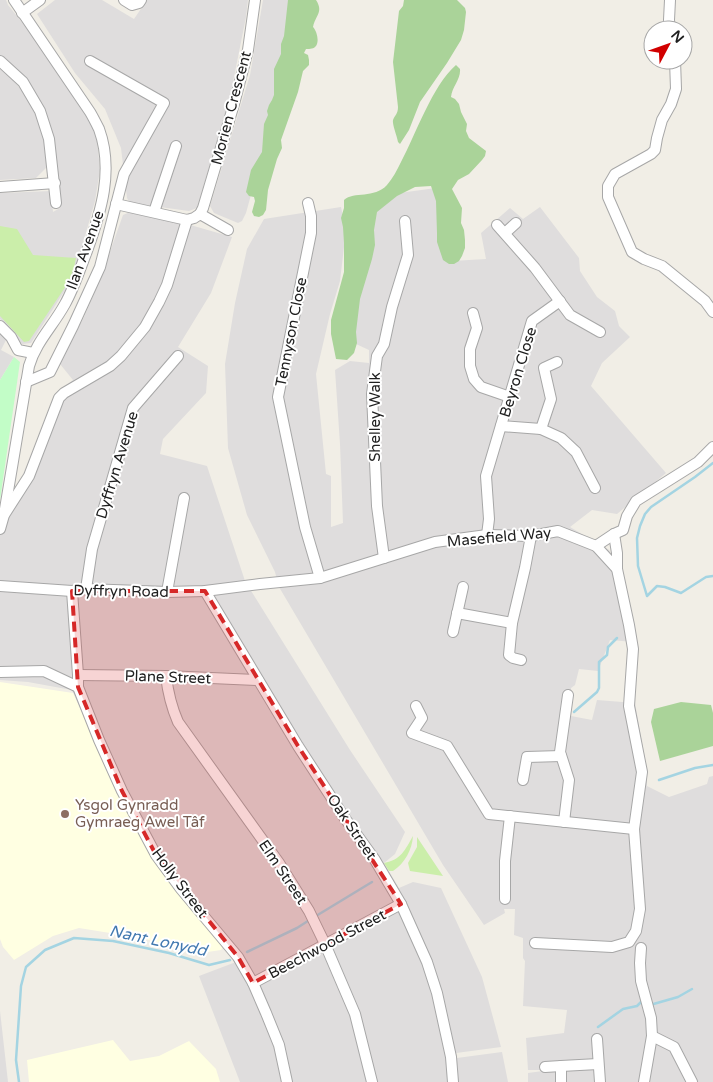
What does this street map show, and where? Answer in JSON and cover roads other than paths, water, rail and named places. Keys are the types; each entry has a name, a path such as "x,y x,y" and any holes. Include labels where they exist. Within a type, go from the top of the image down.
{"street":[{"name":"Ilan Avenue","path":"4,514 29,366 33,353 65,304 80,272 94,231 106,182 106,163 99,129 90,112 14,0"},
{"path":"22,13 40,0"},
{"path":"124,0 132,5 141,0"},
{"name":"Morien Crescent","path":"200,214 248,50 255,0"},
{"path":"668,20 670,0"},
{"path":"0,61 23,82 40,111 49,139 56,203"},
{"path":"26,382 50,372 100,267 124,174 164,103 90,61"},
{"path":"675,70 676,90 662,120 655,150 615,174 608,186 608,197 632,252 662,266 705,300 713,312"},
{"path":"154,212 176,146"},
{"path":"0,187 55,183"},
{"name":"Tennyson Close","path":"308,203 311,233 278,397 305,527 320,578"},
{"path":"116,204 187,220 200,214 228,230"},
{"path":"0,529 4,514 30,476 59,398 64,393 110,366 133,343 151,317 167,285 187,220"},
{"name":"Shelley Walk","path":"384,558 378,506 372,394 377,356 384,344 392,307 408,255 405,221"},
{"path":"505,233 516,223"},
{"path":"497,225 534,268 570,315 600,332"},
{"name":"Beyron Close","path":"487,535 489,519 486,476 532,321 560,301"},
{"path":"472,313 476,328 470,349 470,366 474,379 481,387 510,397"},
{"path":"0,326 11,337 18,350 33,353"},
{"name":"Dyffryn Avenue","path":"86,589 92,549 133,408 178,356"},
{"path":"541,429 551,399 544,368 558,362"},
{"path":"501,426 541,429 561,438 576,452 595,482"},
{"path":"596,546 623,530 627,516 636,501 698,462 713,447"},
{"path":"167,592 184,498"},
{"name":"Masefield Way","path":"241,587 320,578 436,542 487,535 530,536 558,531 596,546 617,569"},
{"path":"535,943 612,947 629,942 636,931 640,909 634,829 642,772 629,706 632,649 617,569 614,534"},
{"path":"521,660 512,658 509,655 512,623 525,568 530,536"},
{"name":"Dyffryn Road","path":"0,586 72,591 86,589 167,592 205,592 241,587"},
{"path":"453,632 463,587"},
{"name":"Holly Street","path":"72,591 78,688 98,740 122,791 156,854 181,889 238,957 253,983 278,1045 287,1082"},
{"name":"Oak Street","path":"205,592 298,746 344,817 375,860 401,904 427,962 434,985 451,1057 452,1082"},
{"path":"457,613 512,623"},
{"path":"0,672 44,671 78,688"},
{"name":"Plane Street","path":"78,675 258,680"},
{"name":"Elm Street","path":"166,676 168,695 178,722 279,863 309,911 355,1014 372,1082"},
{"path":"564,822 569,780 560,752 568,695"},
{"path":"416,706 422,718 412,733 447,746 489,814 634,829"},
{"path":"523,780 527,758 561,756"},
{"path":"505,899 505,861 510,816"},
{"name":"Beechwood Street","path":"253,983 401,904"},
{"path":"641,948 641,981 651,1018 652,1036 644,1082"},
{"path":"652,1036 674,1047 692,1082"},
{"path":"597,1039 600,1082"},
{"path":"545,1067 598,1064"},
{"path":"560,1066 561,1082"}],"waterway":[{"path":"713,463 651,507 645,514 637,538 638,566 647,596 657,586 681,593 706,577 713,576"},
{"path":"574,712 597,692 599,688 599,662 607,655 608,647 617,638"},
{"path":"659,780 695,768 713,765"},
{"name":"Nant Lonydd","path":"316,916 372,882"},
{"name":"Nant Lonydd","path":"247,952 297,928 311,919"},
{"name":"Nant Lonydd","path":"19,1082 16,1060 21,986 26,967 45,950 74,938 113,941 169,953 209,965 230,960"},
{"path":"650,1005 678,997 692,989"},
{"path":"598,1027 623,1009 637,1006 643,1000"}],"place":[{"name":"Ysgol Gynradd Gymraeg Awel Tâf","path":"65,814"}]}
